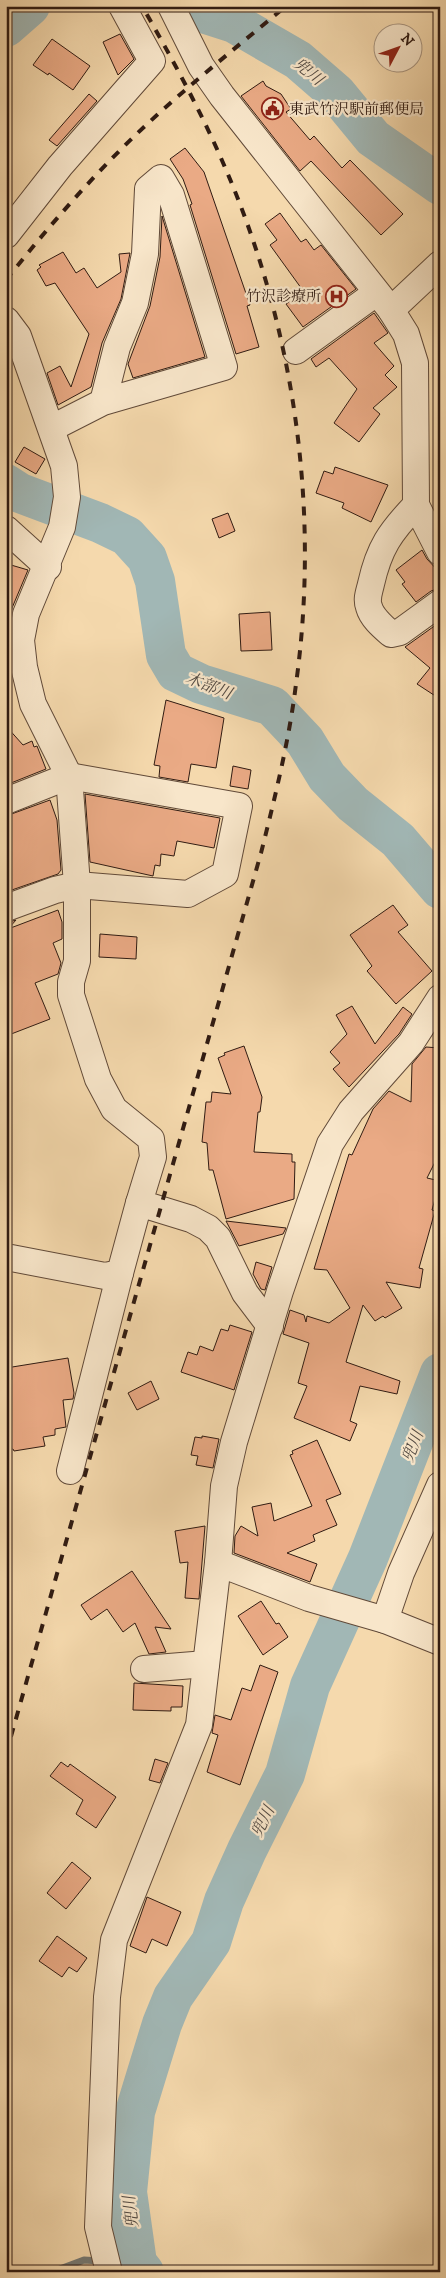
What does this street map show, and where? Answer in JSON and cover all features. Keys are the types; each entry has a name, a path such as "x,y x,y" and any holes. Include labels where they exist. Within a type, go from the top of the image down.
{"street":[{"path":"171,6 181,30 201,66 222,96 406,334 415,363 416,505 440,552"},
{"path":"6,235 60,166 152,61 126,14"},
{"path":"52,428 103,402 224,367 171,195 161,178 148,189 145,254 135,303 117,346 103,402"},
{"path":"296,350 383,302 440,264"},
{"path":"6,320 18,336 52,428 64,466 67,497 62,527 48,567 26,614 22,640 23,658 33,704 69,776 77,885 77,961 71,982 71,995 98,1079 114,1109 150,1139 153,1157 120,1273 70,1472"},
{"path":"416,505 395,526 376,561 367,598 370,610 381,626 391,634 400,632 440,602"},
{"path":"6,529 48,567"},
{"path":"6,801 69,776 239,806 225,874 188,894 77,885 55,890 6,908"},
{"path":"106,2264 98,2227 107,1997 114,1940 199,1724 218,1563 224,1486 234,1442 280,1291 330,1144 351,1111 412,1043 440,998"},
{"path":"140,1203 190,1219 213,1233 218,1238 245,1292 270,1326"},
{"path":"6,1257 105,1276 120,1273"},
{"path":"377,1618 401,1573 440,1485"},
{"path":"218,1563 309,1598 377,1618 440,1642"},
{"path":"144,1668 206,1664"}],"building":[{"path":"120,34 134,59 118,75 103,42"},
{"path":"52,39 90,66 73,90 49,73 48,75 33,65"},
{"path":"263,81 266,86 281,94 291,109 286,112 310,140 314,136 342,168 350,160 403,214 381,235 311,161 300,171 241,96"},
{"path":"89,94 97,101 57,146 49,140"},
{"path":"185,148 204,172 250,305 247,306 259,347 236,354 190,205 192,204 183,179 170,159"},
{"path":"280,213 301,242 306,239 314,250 321,245 356,289 303,327 286,304 304,292 270,245 277,240 265,224"},
{"path":"162,216 205,357 133,378 128,364 150,306 160,257"},
{"path":"63,252 76,273 84,268 97,288 121,272 119,254 130,253 121,299 102,343 91,387 58,405 47,373 60,366 71,387 89,334 55,283 46,286 37,270 41,267 39,265"},
{"path":"374,313 388,333 374,343 394,366 385,375 397,387 373,408 380,414 359,442 334,423 357,389 329,358 316,367 311,359"},
{"path":"24,447 45,459 36,474 15,462"},
{"path":"335,467 388,485 371,522 342,508 344,503 316,493 324,471 333,474"},
{"path":"228,513 235,531 219,538 212,519"},
{"path":"422,550 427,559 440,573 440,588 431,591 416,602 402,584 405,582 396,570"},
{"path":"11,565 28,570 12,608 7,634 6,578"},
{"path":"270,612 272,650 241,651 239,614"},
{"path":"440,622 440,699 417,684 430,668 405,647"},
{"path":"166,700 224,718 216,768 191,764 188,782 159,777 160,766 154,765"},
{"path":"6,726 23,745 32,741 34,747 37,746 46,769 6,785"},
{"path":"233,766 251,770 248,789 230,786"},
{"path":"85,794 220,818 214,848 177,841 174,856 161,854 160,866 155,865 153,876 90,862"},
{"path":"50,800 57,820 61,870 58,874 6,892 6,816"},
{"path":"393,905 408,925 398,932 432,971 396,1004 367,971 372,966 350,935"},
{"path":"58,910 62,922 62,939 53,943 61,963 58,974 35,983 50,1019 6,1036 6,923 16,920 8,929"},
{"path":"100,934 137,937 136,959 99,957"},
{"path":"352,1006 375,1044 403,1007 412,1014 399,1034 349,1087 333,1069 340,1063 330,1052 347,1034 336,1015"},
{"path":"244,1046 262,1097 260,1112 258,1112 254,1152 292,1154 292,1162 295,1162 294,1199 226,1219 213,1170 209,1170 207,1143 202,1142 206,1102 211,1102 212,1092 231,1094 218,1058 225,1055 224,1053"},
{"path":"426,1047 440,1048 440,1152 427,1178 440,1181 432,1210 435,1211 419,1268 423,1269 420,1288 386,1282 402,1308 385,1318 383,1316 375,1321 363,1305 346,1362 400,1381 397,1394 360,1386 350,1421 357,1424 350,1441 294,1418 307,1386 298,1383 309,1343 283,1334 290,1310 304,1315 306,1322 307,1316 329,1323 350,1308 327,1270 314,1269 349,1154 352,1155 373,1109 389,1091 411,1102 412,1064"},
{"path":"226,1221 286,1228 283,1234 239,1246"},
{"path":"256,1262 272,1267 265,1290 261,1289 253,1274"},
{"path":"230,1325 252,1332 234,1390 181,1372 188,1352 197,1355 200,1346 213,1351 221,1329 228,1331"},
{"path":"68,1358 74,1393 73,1399 63,1400 66,1427 55,1429 55,1435 43,1437 45,1446 14,1451 13,1449 6,1450 6,1368"},
{"path":"151,1381 159,1399 137,1410 128,1393"},
{"path":"202,1436 219,1439 213,1468 196,1465 198,1456 191,1455 195,1437 202,1438"},
{"path":"317,1440 341,1494 326,1500 337,1525 313,1535 315,1541 287,1553 317,1564 310,1582 234,1553 235,1536 241,1526 258,1536 252,1507 271,1503 274,1521 312,1506 290,1455 293,1454 292,1451"},
{"path":"205,1526 199,1599 185,1598 188,1562 180,1563 175,1531"},
{"path":"132,1571 171,1629 155,1627 166,1652 149,1654 135,1623 123,1632 107,1609 91,1620 81,1605"},
{"path":"261,1601 276,1624 279,1623 288,1637 263,1655 238,1616"},
{"path":"260,1665 278,1672 240,1785 207,1772 218,1735 212,1733 215,1715 231,1720 242,1688 251,1691"},
{"path":"134,1683 183,1686 182,1707 171,1707 171,1711 133,1710"},
{"path":"155,1759 168,1763 160,1783 149,1780"},
{"path":"61,1762 68,1767 70,1764 116,1797 96,1828 76,1814 83,1800 50,1776"},
{"path":"72,1862 91,1878 66,1909 47,1893"},
{"path":"147,1897 181,1912 167,1946 152,1939 146,1953 130,1946"},
{"path":"57,1936 87,1958 77,1972 69,1967 62,1977 39,1961"}],"waterway":[{"name":"兜川","path":"6,27 30,6"},
{"name":"兜川","path":"181,6 234,23 298,60 336,93 373,138 440,185"},
{"name":"木部川","path":"6,484 20,493 100,523 127,536 147,558 155,581 166,655 176,672 201,684 272,706 305,741 327,777 353,804 398,840 440,889"},
{"name":"兜川","path":"144,2272 137,2263 127,2192 135,2112 162,2024 173,1997 211,1942 224,1901 285,1774 310,1686 368,1558 440,1373"},
{"path":"52,2272 84,2260 100,2261"},
{"path":"111,2262 137,2263"}],"railway":[{"path":"6,1754 261,853 290,727 303,619 305,554 303,488 296,423 285,359 270,295 250,233 218,151 187,88 142,6"},
{"path":"6,280 72,201 125,145 178,96 286,6"}],"place":[{"name":"東武竹沢駅前郵便局","path":"273,109"},
{"name":"竹沢診療所","path":"337,296"}]}
